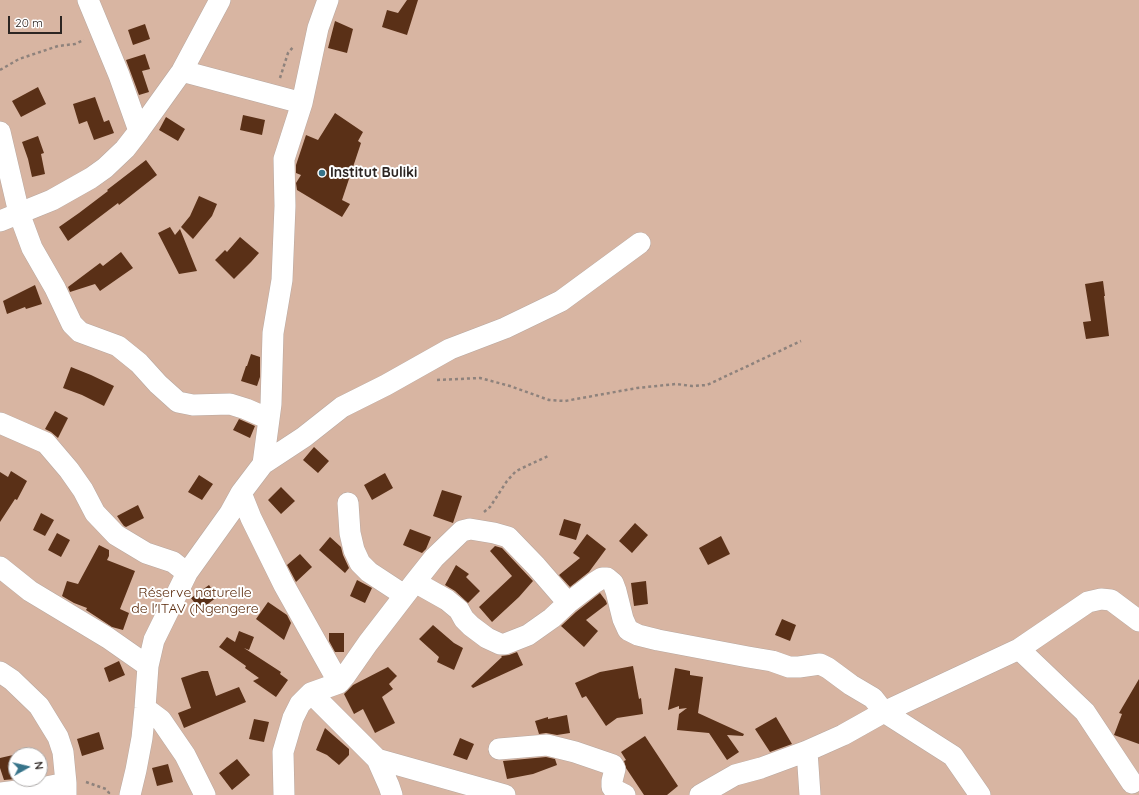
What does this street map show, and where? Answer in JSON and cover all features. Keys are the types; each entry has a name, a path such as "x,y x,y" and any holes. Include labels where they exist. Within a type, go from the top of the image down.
{"street":[{"path":"88,0 119,75 139,131"},
{"path":"0,221 52,200 91,178 105,168 125,148 182,71 220,0"},
{"path":"263,464 271,404 273,332 282,280 285,206 284,159 302,103 318,28 328,0"},
{"path":"182,71 302,103"},
{"path":"0,132 19,213 32,248 55,288 72,324 80,332 118,346 139,363 158,384 178,402 193,405 230,404 269,419"},
{"path":"130,795 137,764 145,708 148,666 154,640 187,573 230,513 241,493 263,464 304,437 342,407 386,386 450,349 504,328 561,301 640,243"},
{"path":"0,422 46,443 69,470 83,490 95,513 116,534 146,553 173,562 187,573"},
{"path":"241,493 251,518 284,585 338,683"},
{"path":"348,503 350,533 354,550 360,563 369,572 410,588 447,600 459,610 464,619 471,626 488,638 500,644 505,644 528,635 552,618 568,603 594,583 602,578 607,578 613,583 623,619 628,630 658,640 772,661 789,667 820,664 828,668 850,685 873,698 884,712 953,756 980,795"},
{"path":"284,795 283,752 293,718 300,704 311,693 338,683 345,676 368,643 434,558 462,531 470,529 508,537 536,566 568,603"},
{"path":"0,567 30,591 108,638 148,666"},
{"path":"700,795 735,775 761,768 807,751 843,735 884,712 1019,649 1088,602 1101,599 1112,600 1139,621"},
{"path":"1019,649 1085,712 1132,784"},
{"path":"0,672 12,680 39,706 58,737 63,752 66,781 41,788 0,793"},
{"path":"311,693 377,759 392,795"},
{"path":"145,708 161,720 185,755 205,795"},
{"path":"499,749 547,745 575,752 613,765 615,770 612,787 625,795"},
{"path":"807,751 810,795"},
{"path":"377,759 504,795"}],"path":[{"path":"0,70 19,59 58,46 75,44 90,38 100,30"},
{"path":"432,381 480,378 510,386 549,400 565,401 637,388 676,384 692,386 707,385 801,341"},
{"path":"470,529 479,516 490,507 507,481 516,471 548,456"},
{"path":"66,781 76,773 85,782 106,789 108,795"}],"green space":[{"name":"Réserve naturelle de l'ITAV (Ngengere","path":"0,0 1139,0 1139,795 0,795"}],"building":[{"path":"407,0 418,0 407,35 382,27 387,10 398,13"},
{"path":"335,21 353,29 347,53 328,48"},
{"path":"145,24 150,39 133,45 128,30"},
{"path":"145,54 150,69 142,71 149,92 139,95 126,60"},
{"path":"38,87 46,104 21,117 12,101"},
{"path":"95,97 104,122 109,120 114,133 94,140 87,121 79,124 73,104"},
{"path":"335,113 363,132 358,141 361,143 342,200 350,204 342,217 297,190 296,183 301,175 296,173 296,165 306,135 318,140"},
{"path":"243,115 265,120 262,135 240,130"},
{"path":"166,117 185,129 178,141 159,130"},
{"path":"38,136 44,153 41,154 45,174 32,177 22,142"},
{"path":"146,160 157,175 119,205 118,203 68,241 59,227 108,191 107,190"},
{"path":"199,196 217,204 212,216 193,239 181,227 190,216"},
{"path":"170,227 175,235 180,229 197,271 179,274 158,233"},
{"path":"240,237 259,253 234,279 215,260 225,250 227,252"},
{"path":"121,252 133,268 100,291 95,284 70,292 68,287 100,263 103,266"},
{"path":"1103,281 1109,336 1086,339 1083,322 1091,321 1085,284"},
{"path":"35,285 42,304 26,309 25,307 7,314 3,301"},
{"path":"251,354 260,357 260,377 257,386 241,381"},
{"path":"71,367 114,386 104,406 82,395 63,388"},
{"path":"55,411 68,418 58,438 45,429"},
{"path":"239,419 255,426 250,438 233,430"},
{"path":"314,447 329,461 318,473 303,460"},
{"path":"11,471 27,481 17,500 15,499 0,522 0,472 8,477"},
{"path":"385,473 393,488 372,500 364,485"},
{"path":"199,475 213,484 202,500 188,492"},
{"path":"281,487 295,501 281,514 268,500"},
{"path":"442,490 462,496 453,523 433,516"},
{"path":"138,505 144,518 126,527 124,526 117,516"},
{"path":"41,513 54,520 45,536 33,530"},
{"path":"564,519 581,524 576,540 559,535"},
{"path":"635,523 648,535 632,553 619,541"},
{"path":"410,529 431,537 426,549 422,553 403,545"},
{"path":"57,533 70,540 61,557 48,550"},
{"path":"587,534 606,549 589,572 570,587 559,575 580,558 573,553"},
{"path":"721,536 730,554 708,565 699,548"},
{"path":"330,537 341,547 349,568 345,573 319,550"},
{"path":"99,545 109,550 107,560 135,571 120,609 129,613 123,630 112,627 86,610 87,608 62,596 67,581 78,584"},
{"path":"495,546 502,548 533,581 519,597 492,622 479,607 512,576 490,551"},
{"path":"300,554 312,567 296,582 287,565"},
{"path":"456,565 469,574 466,577 480,591 468,603 455,591 445,585"},
{"path":"357,580 372,588 365,603 350,596"},
{"path":"646,581 648,604 634,606 631,583"},
{"path":"209,585 217,597 200,610 191,598"},
{"path":"600,593 607,604 586,620 598,631 584,647 561,626"},
{"path":"268,602 287,615 291,623 284,640 256,619"},
{"path":"782,619 796,625 790,641 775,635"},
{"path":"433,625 454,643 463,648 454,670 437,662 439,657 419,639"},
{"path":"239,631 254,637 249,650 244,648 281,672 280,674 288,680 276,697 253,681 259,678 245,668 246,666 219,647 227,637 235,642"},
{"path":"329,633 344,633 344,652 335,652 329,641"},
{"path":"517,652 523,665 473,688 471,686 502,657 501,656"},
{"path":"119,661 125,675 109,682 104,668"},
{"path":"633,666 639,699 641,698 643,714 617,718 606,726 586,696 582,698 575,683 600,672"},
{"path":"388,667 397,676 389,684 393,689 382,697 395,723 375,733 363,709 354,714 344,694 353,685"},
{"path":"675,668 690,671 690,675 703,677 698,713 744,734 743,736 727,735 739,752 727,760 709,733 677,730 679,714 687,708 679,709 679,706 668,710"},
{"path":"202,671 208,671 216,696 239,687 246,702 184,728 178,713 191,708 181,678"},
{"path":"1139,679 1139,744 1114,735 1122,714 1119,713"},
{"path":"567,715 570,733 557,735 546,733 539,734 535,721 548,717 548,719"},
{"path":"776,717 792,744 770,752 755,729"},
{"path":"254,719 269,722 264,742 249,739"},
{"path":"325,728 349,749 349,755 339,765 327,755 316,750"},
{"path":"99,732 104,749 82,756 77,739"},
{"path":"645,736 678,786 667,795 644,795 626,768 624,761 626,760 621,752"},
{"path":"460,738 474,744 467,760 453,755"},
{"path":"8,756 8,780 4,780 0,768 0,758"},
{"path":"546,757 555,759 557,765 533,774 507,779 503,761"},
{"path":"237,759 250,775 232,790 219,773"},
{"path":"168,764 173,782 157,786 152,768"}],"place":[{"name":"Institut Buliki","path":"322,173"}]}
